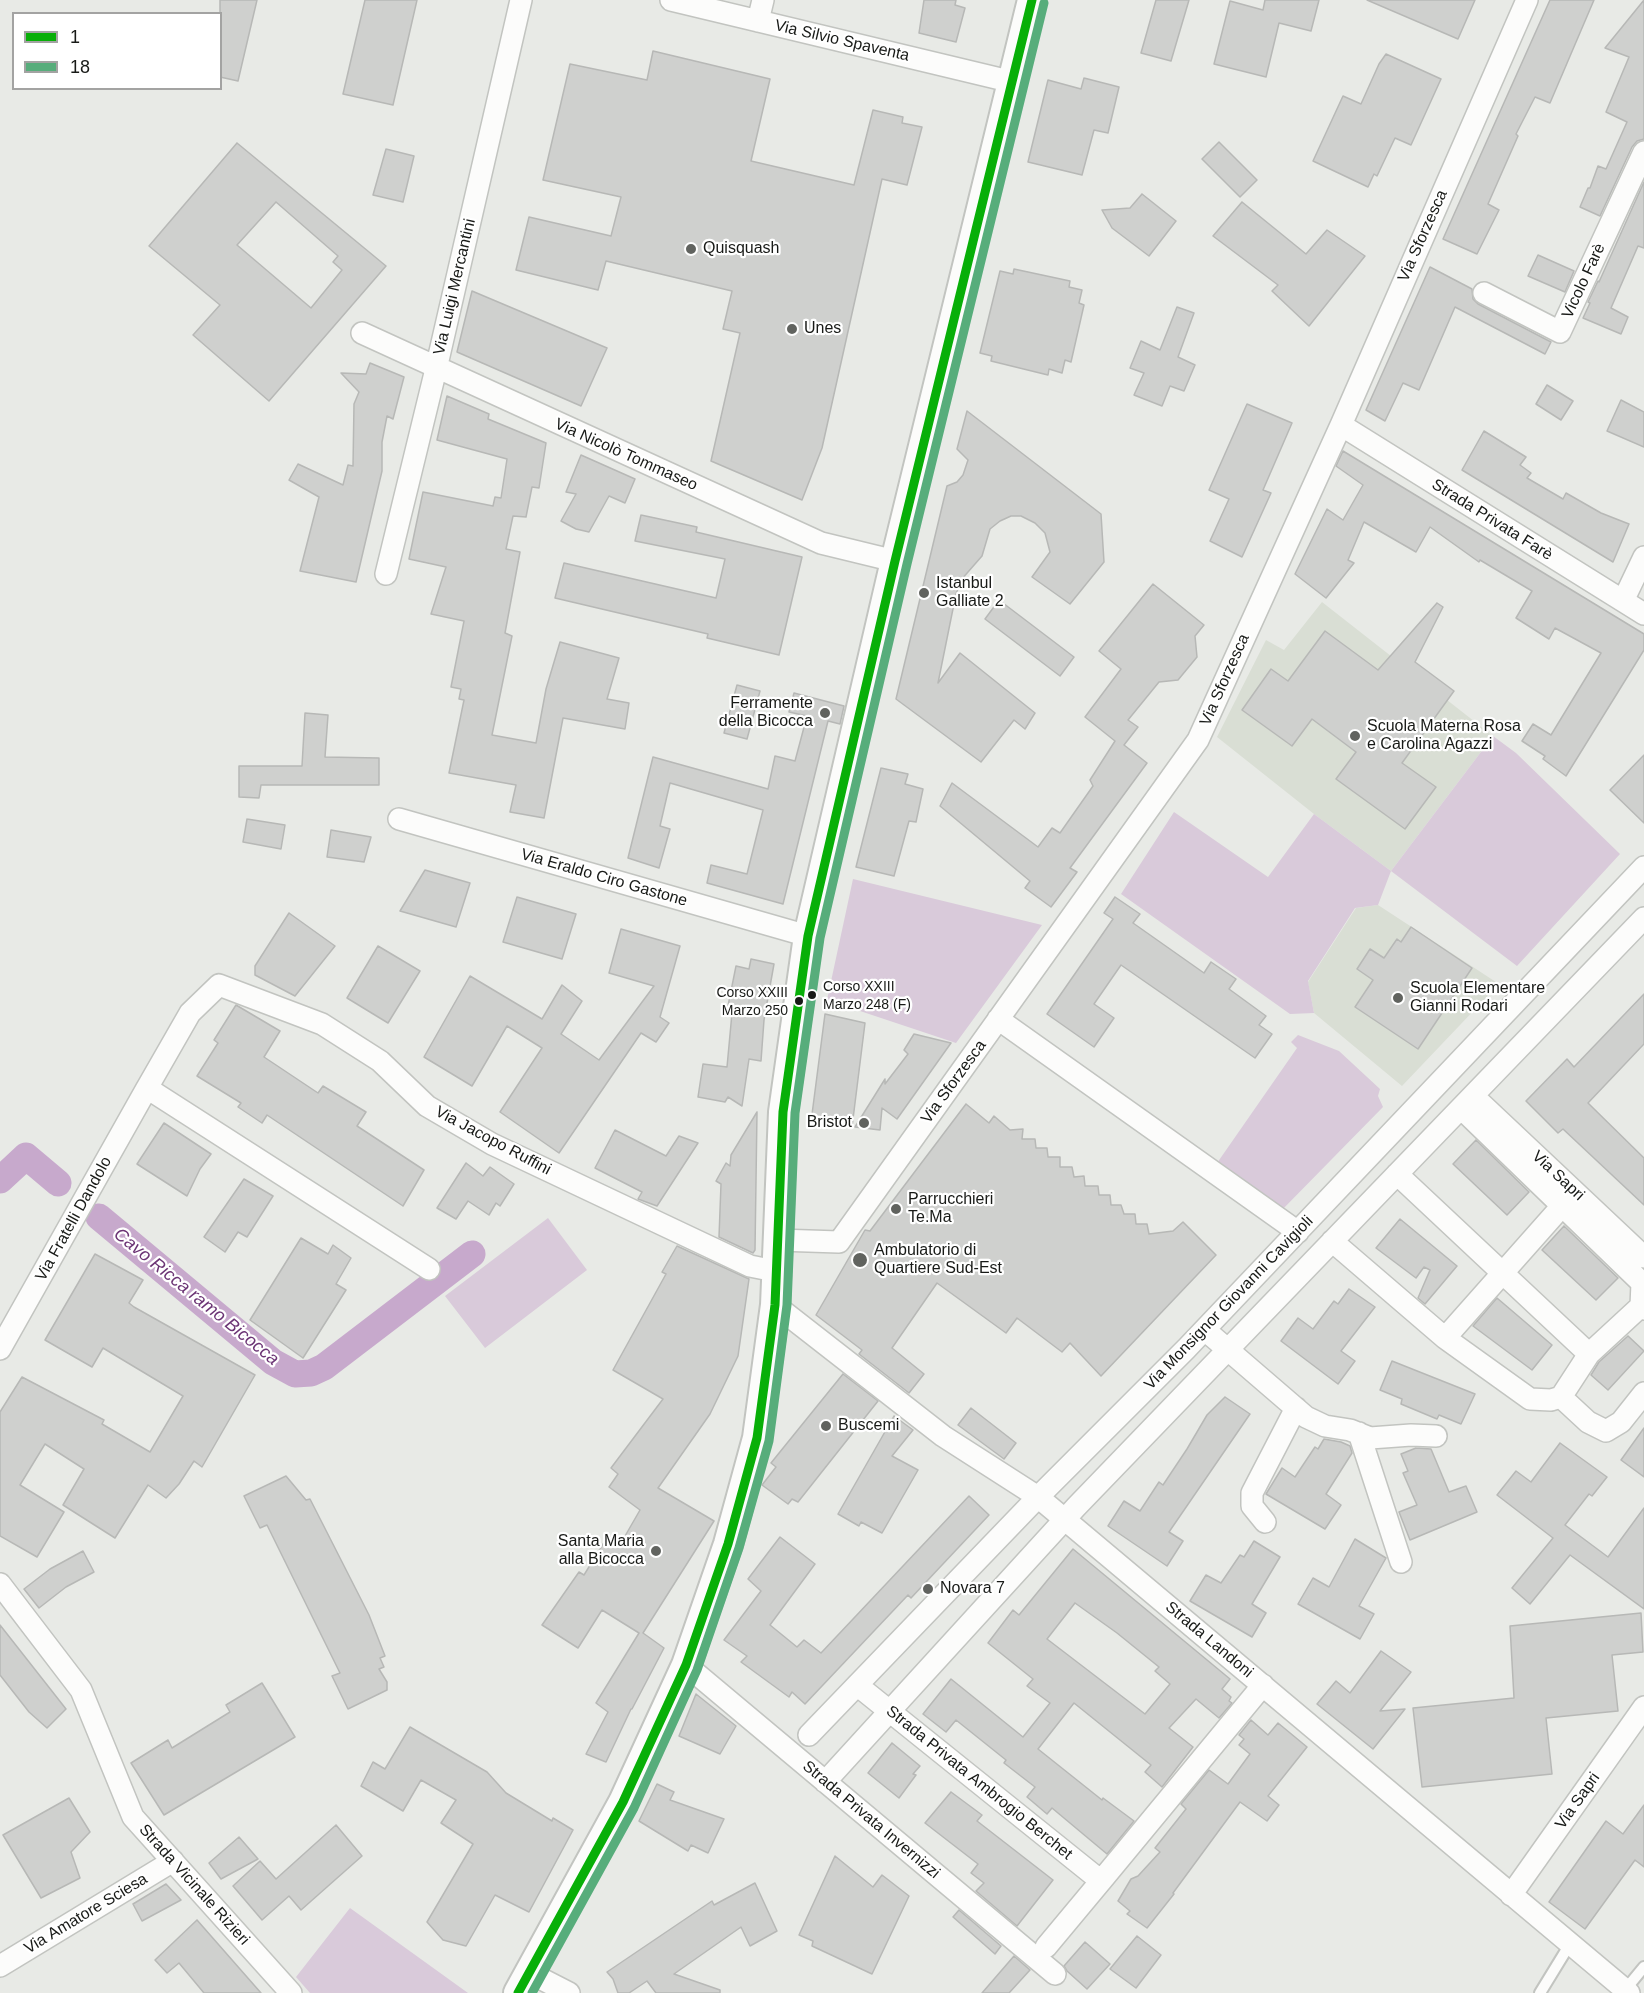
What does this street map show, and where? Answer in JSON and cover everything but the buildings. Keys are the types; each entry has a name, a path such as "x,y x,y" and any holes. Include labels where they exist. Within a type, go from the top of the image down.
{"main road":[{"path":"524,1983 623,1802 686,1665 728,1544 757,1438 775,1305 783,1112 808,936 1032,0"}],"street":[{"name":"Via Luigi Mercantini","path":"386,574 521,0"},
{"name":"Via Silvio Spaventa","path":"671,0 1013,82"},
{"path":"758,21 763,0"},
{"name":"Via Sforzesca","path":"778,1240 839,1242 1198,740 1341,425 1527,0"},
{"name":"Vicolo Farè","path":"1484,293 1560,332 1644,152"},
{"name":"Via Nicolò Tommaseo","path":"362,333 436,369 821,543 896,561"},
{"name":"Strada Privata Farè","path":"1341,425 1644,614"},
{"path":"1623,601 1644,557"},
{"name":"Via Eraldo Ciro Gastone","path":"399,819 808,936"},
{"name":"Via Monsignor Giovanni Cavigioli","path":"809,1735 1038,1497 1204,1330 1644,867"},
{"name":"Via Monsignor Giovanni Cavigioli","path":"825,1782 1064,1520 1644,918"},
{"name":"Via Jacopo Ruffini","path":"147,1088 190,1013 219,985 322,1024 380,1061 427,1106 492,1144 750,1266 776,1271"},
{"path":"998,1019 1298,1232"},
{"path":"147,1088 429,1269"},
{"name":"Via Fratelli Dandolo","path":"0,1349 147,1088"},
{"path":"1332,1241 1445,1338 1530,1399 1551,1400 1561,1397 1589,1354 1643,1307 1642,1283 1562,1206 1467,1102"},
{"name":"Via Sapri","path":"1467,1102 1644,1257"},
{"path":"1398,1174 1589,1354"},
{"path":"1445,1338 1562,1206"},
{"name":"Strada Landoni","path":"775,1305 943,1436 1038,1497 1627,1992"},
{"path":"1204,1330 1306,1417 1325,1426 1350,1430 1370,1438 1436,1436"},
{"path":"1561,1397 1588,1422 1606,1431 1621,1422 1644,1394"},
{"path":"1265,1522 1252,1506 1252,1493 1296,1408"},
{"path":"1359,1433 1401,1562"},
{"name":"Strada Vicinale Rizieri","path":"0,1584 81,1690 133,1817 291,1993"},
{"name":"Strada Privata Invernizzi","path":"686,1665 1055,1974"},
{"name":"Strada Privata Ambrogio Berchet","path":"857,1685 1101,1881"},
{"path":"1046,1947 1263,1685"},
{"name":"Via Sapri","path":"1511,1895 1644,1707"},
{"name":"Via Amatore Sciesa","path":"0,1966 173,1861"},
{"path":"524,1983 569,1993"}],"lane":[{"path":"1540,1993 1570,1944"},
{"path":"1627,1992 1644,1967"}],"shaded area":[{"name":"Scuola Materna Rosa e Carolina Agazzi","path":"1322,602 1493,736 1391,871 1314,814 1217,737 1266,640 1284,650"},
{"path":"1493,736 1516,753 1620,854 1517,966 1391,871"},
{"path":"1174,812 1268,877 1314,814 1391,871 1378,905 1355,908 1308,981 1314,1013 1290,1014 1121,894"},
{"path":"853,879 1042,925 956,1043 827,1000"},
{"name":"Scuola Elementare Gianni Rodari","path":"1378,905 1499,984 1402,1086 1314,1013 1308,982 1356,908"},
{"path":"1298,1035 1339,1051 1380,1089 1378,1096 1383,1107 1280,1212 1215,1166 1297,1048 1291,1042"},
{"path":"548,1218 587,1270 485,1348 445,1296"},
{"path":"350,1908 468,1993 310,1993 296,1977"}],"waterway":[{"name":"Cavo Ricca ramo Bicocca","path":"0,1180 26,1156 58,1183"},
{"name":"Cavo Ricca ramo Bicocca","path":"99,1217 273,1362 295,1374 311,1373 324,1367 472,1254"}],"transit line":[{"name":"1","path":"518,1993 623,1802 686,1665 728,1544 757,1438 775,1305 783,1112 808,936 895,561 1032,0"},
{"name":"18","path":"532,1993 634,1808 697,1670 739,1548 769,1441 787,1305 795,1113 820,938 907,564 1044,3"}],"place":[{"name":"Quisquash","path":"691,249"},
{"name":"Unes","path":"792,329"},
{"name":"Istanbul Galliate 2","path":"924,593"},
{"name":"Ferramente della Bicocca","path":"825,713"},
{"name":"Scuola Materna Rosa e Carolina Agazzi","path":"1355,736"},
{"name":"Corso XXIII Marzo 248 (F)","path":"812,995"},
{"name":"Scuola Elementare Gianni Rodari","path":"1398,998"},
{"name":"Corso XXIII Marzo 250","path":"799,1001"},
{"name":"Bristot","path":"864,1123"},
{"name":"Parrucchieri Te.Ma","path":"896,1209"},
{"name":"Ambulatorio di Quartiere Sud-Est","path":"860,1260"},
{"name":"Buscemi","path":"826,1426"},
{"name":"Santa Maria alla Bicocca","path":"656,1551"},
{"name":"Novara 7","path":"928,1589"}]}
